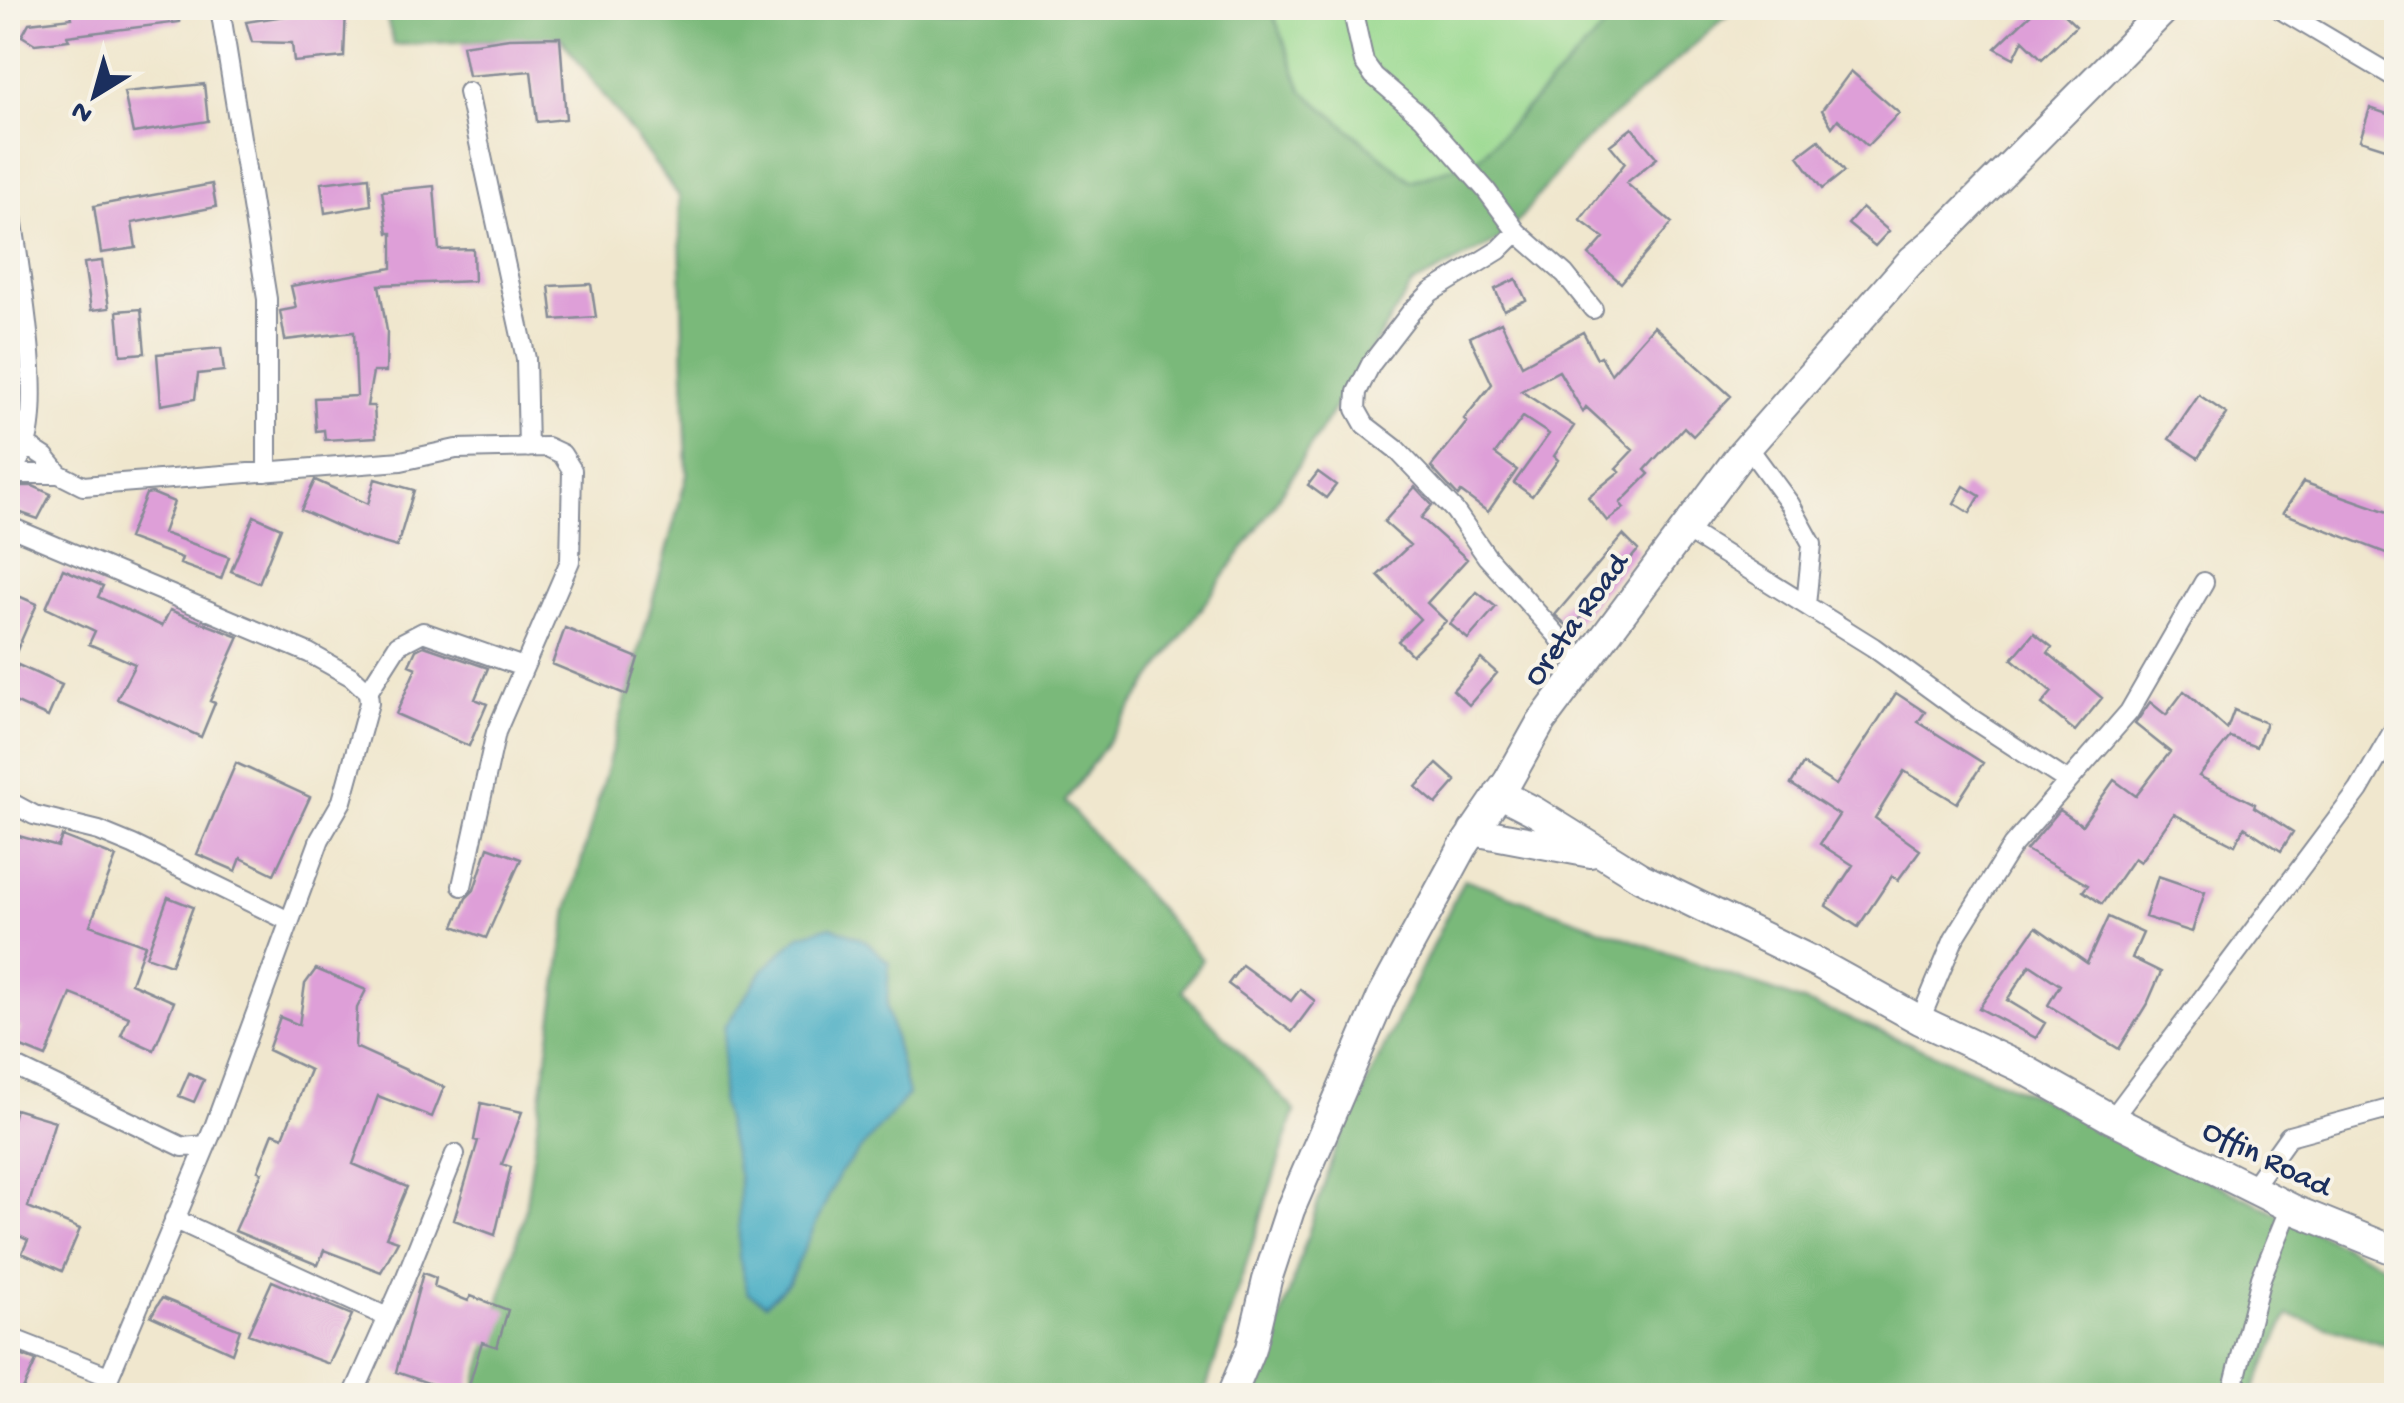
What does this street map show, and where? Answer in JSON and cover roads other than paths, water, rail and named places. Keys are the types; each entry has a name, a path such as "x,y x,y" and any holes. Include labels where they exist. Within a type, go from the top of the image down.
{"street":[{"path":"220,8 268,298 267,472"},
{"path":"1352,8 1364,62 1374,76 1423,118 1517,232 1565,274 1593,309"},
{"name":"Oreta Road","path":"1231,1396 1251,1348 1267,1280 1290,1210 1382,996 1434,897 1541,722 1748,446 1912,260 1938,239 2166,8"},
{"path":"2278,8 2396,78"},
{"path":"468,92 526,359 528,448"},
{"path":"8,187 32,376 27,436 8,475 59,474"},
{"path":"1517,232 1499,250 1431,292 1412,312 1371,364 1357,392 1356,409 1365,425 1396,449 1455,512 1486,557 1557,634 1580,667"},
{"path":"8,420 59,474 83,486 401,461 456,449 547,447 562,454 572,470 570,560 496,732 462,886"},
{"path":"1748,446 1790,504 1812,544 1806,605"},
{"path":"8,526 309,653 352,677 368,692"},
{"path":"1684,529 1873,647 1968,717 2067,782"},
{"path":"1920,1020 1954,939 2012,846 2129,712 2204,582"},
{"path":"101,1396 206,1145 320,839 350,781 369,704 368,692 398,644 423,632 523,667"},
{"path":"2112,1118 2359,790 2396,726"},
{"path":"1499,793 1545,818 1597,854"},
{"path":"8,801 34,815 99,831 133,845 290,920"},
{"path":"1473,831 1597,854"},
{"name":"Offin Road","path":"1597,854 2290,1207 2396,1251"},
{"path":"8,1063 183,1147 206,1145"},
{"path":"2252,1188 2289,1136 2385,1110 2396,1112"},
{"path":"183,1147 194,1174"},
{"path":"353,1396 454,1154"},
{"path":"2231,1396 2262,1278 2290,1207"},
{"path":"174,1218 387,1316"},
{"path":"8,1337 108,1376"}],"water":[{"path":"831,926 866,941 889,963 887,1008 908,1095 839,1174 789,1282 766,1304 748,1293 739,1257 739,1178 721,1104 725,1027 764,969 800,935"}]}
